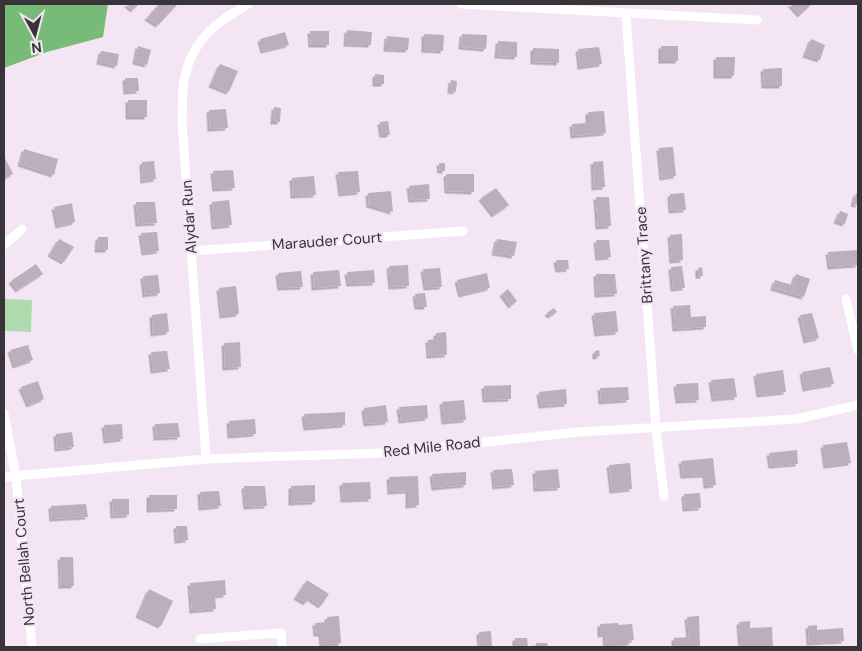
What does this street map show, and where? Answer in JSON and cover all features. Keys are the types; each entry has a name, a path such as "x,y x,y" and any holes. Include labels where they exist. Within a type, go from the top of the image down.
{"street":[{"name":"Alydar Run","path":"206,459 182,122 185,76 198,41 223,18 248,4"},
{"path":"461,4 757,20"},
{"name":"Brittany Trace","path":"626,14 656,428 664,496"},
{"path":"4,245 22,229"},
{"name":"Marauder Court","path":"192,251 463,231"},
{"path":"846,299 858,350"},
{"name":"Red Mile Road","path":"4,478 206,459 382,453 579,432 796,419 858,405"},
{"name":"North Bellah Court","path":"4,414 16,477 32,647"},
{"path":"200,639 280,633 282,647"}],"green space":[{"path":"4,4 108,4 103,37 47,52 4,68"},
{"path":"4,299 32,300 31,332 4,331"}],"building":[{"path":"126,4 139,4 133,10"},
{"path":"159,4 178,4 158,25 147,18"},
{"path":"790,4 810,4 811,5 800,15"},
{"path":"347,30 372,32 371,45 346,44"},
{"path":"310,31 329,31 329,45 311,45"},
{"path":"285,32 289,45 263,51 260,39"},
{"path":"424,34 444,35 443,51 424,50"},
{"path":"462,34 487,35 486,49 461,47"},
{"path":"387,36 409,38 408,50 386,49"},
{"path":"811,39 825,45 820,60 805,55"},
{"path":"498,41 517,42 517,57 497,56"},
{"path":"138,46 151,50 147,65 135,62"},
{"path":"661,46 678,46 678,61 661,61"},
{"path":"599,47 602,64 580,67 578,49"},
{"path":"533,48 559,49 559,63 533,62"},
{"path":"101,51 119,54 117,66 99,62"},
{"path":"716,57 735,57 734,76 716,76"},
{"path":"220,64 238,71 229,92 211,85"},
{"path":"782,68 782,86 764,86 763,69"},
{"path":"375,74 384,75 384,84 375,84"},
{"path":"125,78 138,78 139,91 126,92"},
{"path":"451,80 457,81 456,92 450,91"},
{"path":"128,100 147,100 147,117 128,117"},
{"path":"274,107 281,108 280,122 273,122"},
{"path":"226,109 228,128 210,129 209,110"},
{"path":"604,111 606,133 573,136 572,124 588,123 588,112"},
{"path":"388,121 390,135 382,135 380,122"},
{"path":"673,147 676,176 662,178 659,148"},
{"path":"24,149 58,159 54,175 20,164"},
{"path":"4,156 13,174 4,179"},
{"path":"154,161 156,179 143,181 142,162"},
{"path":"603,161 605,187 594,188 593,162"},
{"path":"439,163 445,163 445,171 440,171"},
{"path":"233,170 235,188 215,189 213,171"},
{"path":"358,171 360,192 341,194 338,172"},
{"path":"446,174 474,174 474,192 447,191"},
{"path":"314,176 316,195 293,196 292,178"},
{"path":"429,184 430,199 411,200 409,186"},
{"path":"496,188 509,205 494,215 481,198"},
{"path":"391,191 393,212 369,205 368,193"},
{"path":"684,193 686,210 671,211 670,194"},
{"path":"856,193 858,194 858,205 853,204"},
{"path":"596,197 609,197 611,226 598,227"},
{"path":"229,200 232,225 214,227 212,202"},
{"path":"136,202 155,202 157,223 138,224"},
{"path":"72,203 75,222 58,226 54,207"},
{"path":"840,211 848,214 845,224 836,221"},
{"path":"157,232 159,251 144,253 141,233"},
{"path":"682,234 683,260 672,261 670,235"},
{"path":"98,237 108,237 108,250 97,250"},
{"path":"59,239 74,247 64,262 50,254"},
{"path":"497,239 517,242 514,256 494,253"},
{"path":"596,240 609,240 611,257 598,258"},
{"path":"858,250 858,265 830,267 828,252"},
{"path":"556,260 568,260 569,269 558,270"},
{"path":"36,264 43,274 18,290 11,281"},
{"path":"408,265 409,286 391,287 389,266"},
{"path":"682,266 685,288 673,289 671,267"},
{"path":"702,267 703,276 698,276 698,268"},
{"path":"440,268 442,287 426,288 423,269"},
{"path":"339,270 341,286 314,288 313,272"},
{"path":"374,270 375,283 349,284 347,272"},
{"path":"301,271 303,287 280,288 278,273"},
{"path":"487,273 490,288 461,295 457,280"},
{"path":"596,274 615,274 617,294 597,295"},
{"path":"796,274 810,279 804,297 773,288 775,280 792,285"},
{"path":"158,275 160,293 145,295 143,276"},
{"path":"236,286 239,314 222,316 219,288"},
{"path":"508,289 517,301 511,306 502,294"},
{"path":"425,293 427,307 417,307 415,294"},
{"path":"690,305 691,317 706,316 706,327 675,329 673,306"},
{"path":"554,308 557,312 550,316 547,313"},
{"path":"616,311 618,332 597,334 594,313"},
{"path":"167,313 169,332 153,334 152,315"},
{"path":"812,313 819,338 806,341 800,315"},
{"path":"446,332 447,355 429,356 428,340 436,339 436,333"},
{"path":"240,342 241,367 225,368 224,343"},
{"path":"28,345 33,360 15,366 10,350"},
{"path":"599,350 600,356 595,357 595,351"},
{"path":"167,351 170,369 153,371 151,352"},
{"path":"830,367 834,384 805,389 802,372"},
{"path":"783,370 786,392 759,395 756,374"},
{"path":"734,378 737,397 714,399 711,380"},
{"path":"38,381 44,399 29,405 21,387"},
{"path":"698,383 699,400 678,401 676,384"},
{"path":"511,385 511,399 485,400 484,386"},
{"path":"628,387 629,400 601,402 600,388"},
{"path":"566,389 567,404 541,406 539,392"},
{"path":"464,400 466,420 444,422 442,402"},
{"path":"386,405 388,422 366,424 364,408"},
{"path":"427,405 428,418 401,421 399,407"},
{"path":"345,412 345,425 306,428 304,414"},
{"path":"255,419 256,434 230,436 229,421"},
{"path":"178,423 180,437 156,438 155,424"},
{"path":"122,424 123,439 106,441 104,425"},
{"path":"72,432 74,447 57,449 56,434"},
{"path":"847,442 851,463 826,466 823,445"},
{"path":"797,450 798,464 771,466 769,453"},
{"path":"713,458 716,485 706,486 705,475 683,476 681,461"},
{"path":"630,463 632,489 612,491 609,465"},
{"path":"512,469 514,485 495,487 493,470"},
{"path":"558,469 560,488 536,489 535,471"},
{"path":"466,472 466,485 434,488 432,474"},
{"path":"418,476 419,505 408,506 408,491 390,492 389,477"},
{"path":"370,482 371,499 343,500 342,483"},
{"path":"315,485 315,502 291,503 291,486"},
{"path":"244,486 265,486 267,506 246,507"},
{"path":"219,491 221,506 201,508 200,492"},
{"path":"700,493 701,508 685,509 684,494"},
{"path":"149,495 177,495 177,509 149,510"},
{"path":"112,499 129,499 129,515 113,516"},
{"path":"86,504 88,517 52,519 51,506"},
{"path":"176,526 187,526 188,540 177,541"},
{"path":"60,557 73,557 74,586 61,586"},
{"path":"225,580 226,595 215,596 216,609 192,611 190,583"},
{"path":"307,580 329,594 321,606 309,598 306,603 296,597"},
{"path":"149,589 173,601 161,626 138,615"},
{"path":"339,616 341,643 322,645 321,634 316,634 315,623 327,622 327,617"},
{"path":"699,616 700,647 674,647 674,638 689,637 687,617"},
{"path":"750,621 750,628 772,627 773,647 741,647 739,622"},
{"path":"618,623 618,625 632,624 634,640 628,641 629,645 606,647 605,634 600,635 600,624"},
{"path":"817,625 817,630 843,628 844,641 809,643 808,626"},
{"path":"491,631 492,647 480,647 479,632"},
{"path":"515,638 527,638 528,647 515,647"},
{"path":"536,643 547,643 548,647 536,647"}]}
